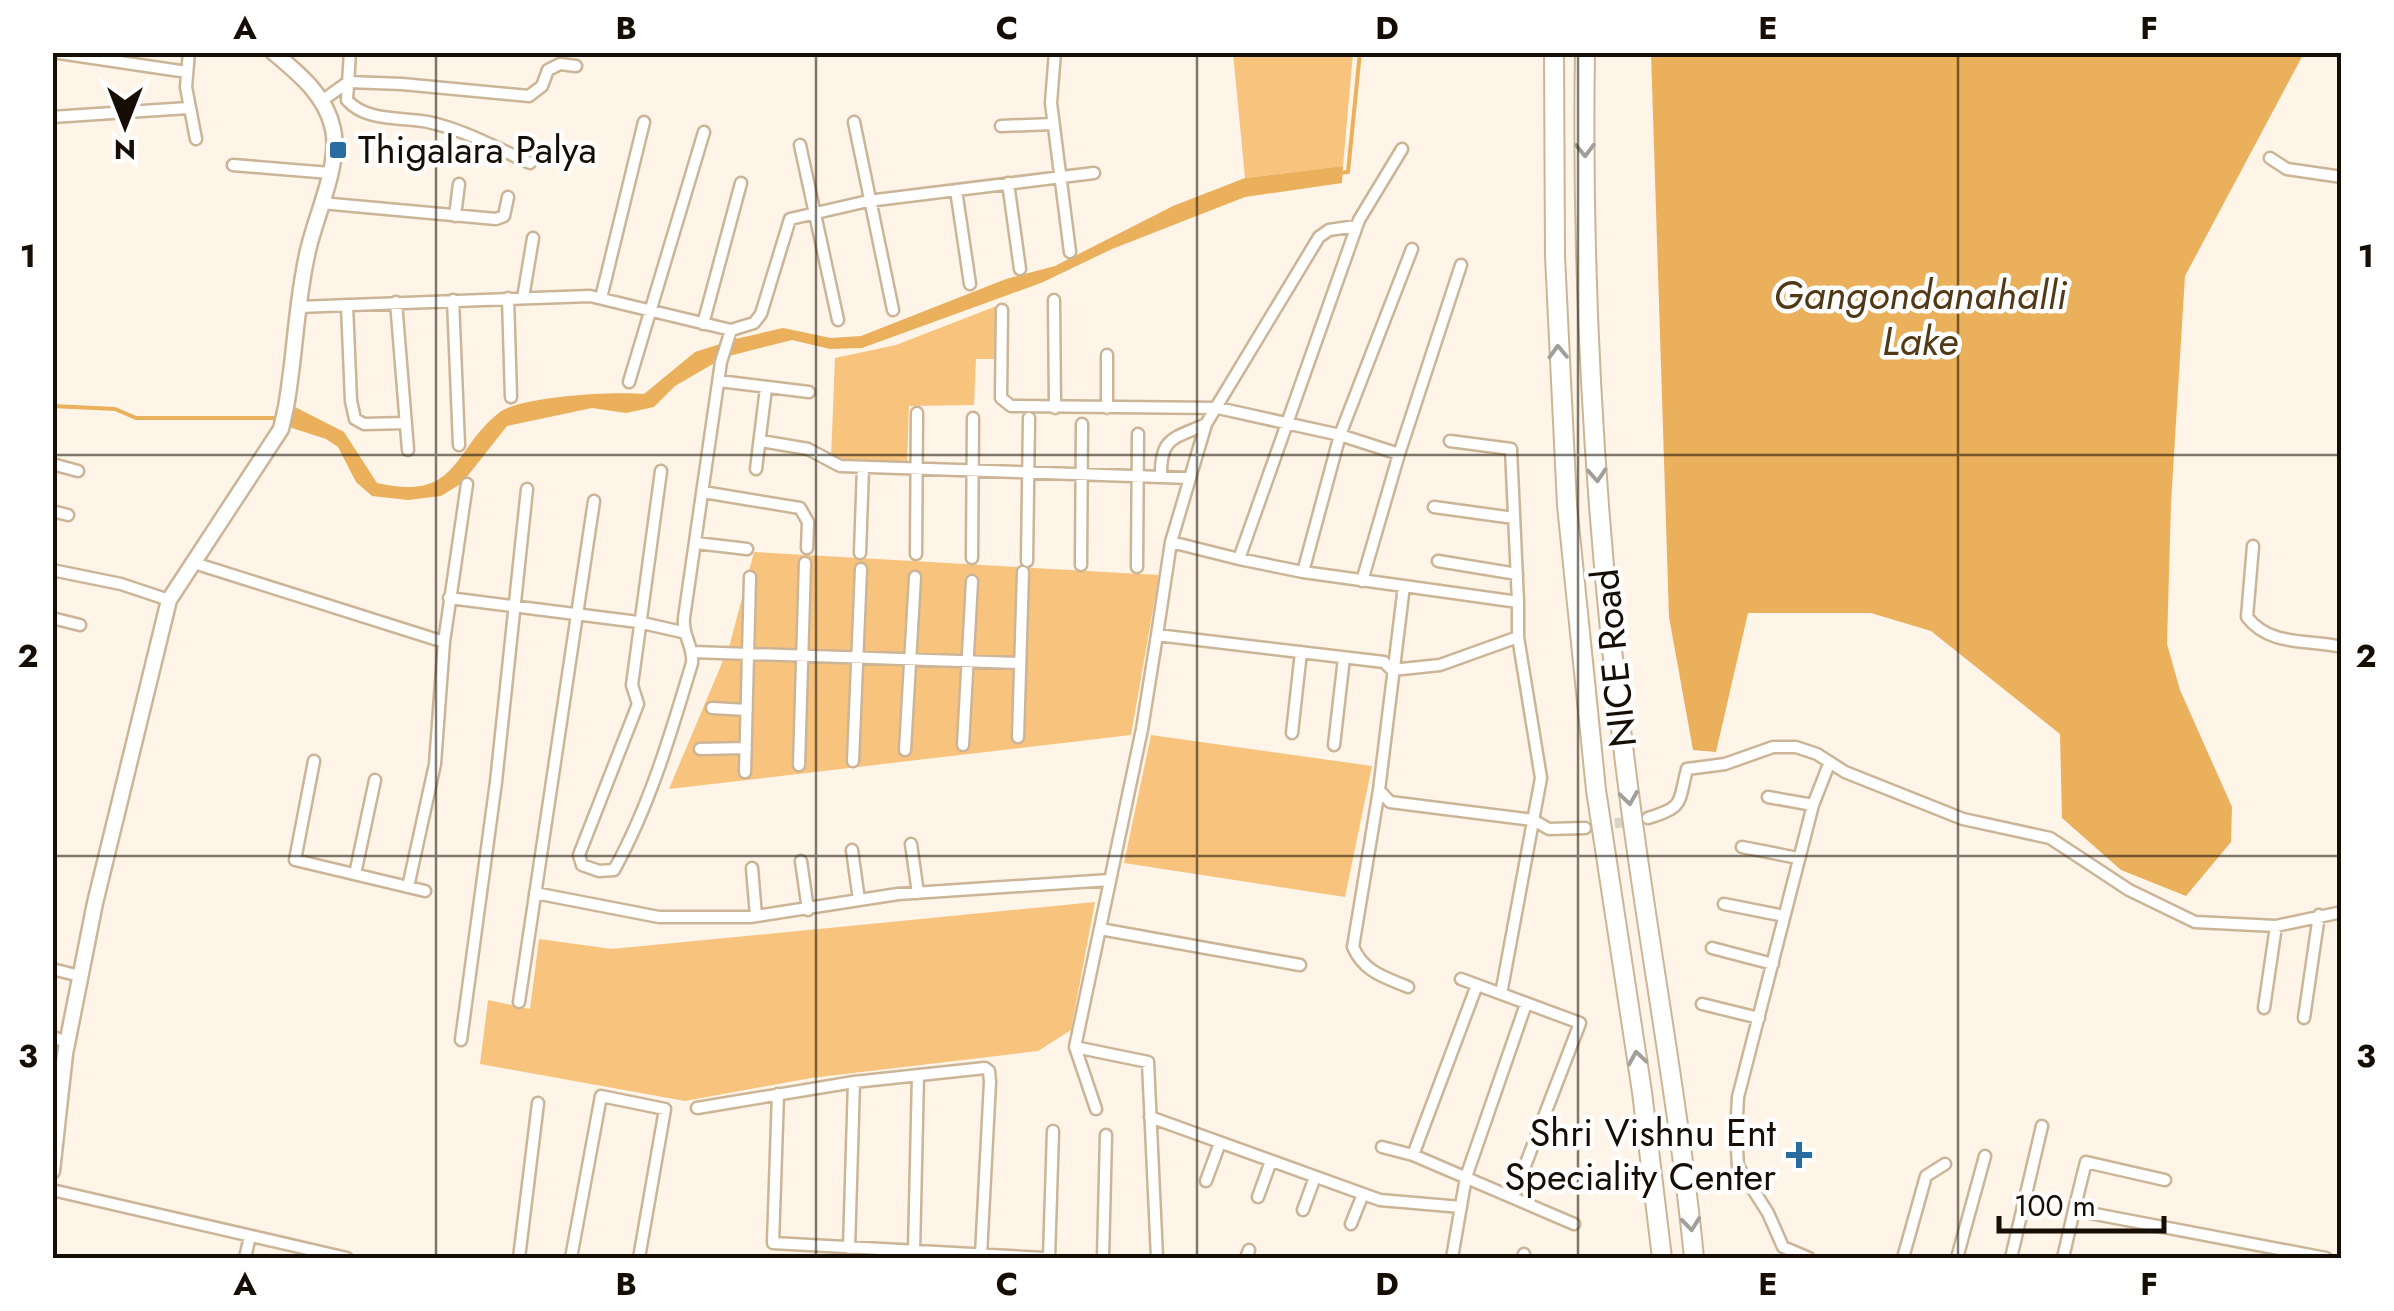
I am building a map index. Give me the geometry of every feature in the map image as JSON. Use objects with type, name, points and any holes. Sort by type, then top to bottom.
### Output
[{"type":"highway","name":"NICE Road","points":[[1554,52],[1555,256],[1569,525],[1596,790],[1642,1092],[1662,1258]]},
{"type":"highway","name":"NICE Road","points":[[1585,52],[1590,377],[1599,504],[1630,804],[1677,1108],[1694,1258]]},
{"type":"main road","points":[[52,1171],[60,1040],[80,976],[169,600],[280,429],[286,407],[307,254],[330,173],[334,131],[323,100],[277,54]]},
{"type":"street","points":[[149,66],[150,52]]},
{"type":"street","points":[[188,52],[188,108],[196,138]]},
{"type":"street","points":[[350,52],[347,100],[355,109],[459,130],[530,163]]},
{"type":"street","points":[[1055,52],[1051,103],[1070,252]]},
{"type":"street","points":[[59,53],[187,72]]},
{"type":"street","points":[[323,100],[348,82],[529,96],[542,86],[548,70],[560,64],[576,66]]},
{"type":"street","points":[[52,116],[188,108]]},
{"type":"street","points":[[600,298],[644,122]]},
{"type":"street","points":[[854,122],[893,310]]},
{"type":"street","points":[[1001,126],[1053,124]]},
{"type":"street","points":[[629,382],[704,132]]},
{"type":"street","points":[[800,145],[838,320]]},
{"type":"street","points":[[1239,559],[1356,226],[1402,149]]},
{"type":"street","points":[[2270,158],[2287,169],[2342,177]]},
{"type":"street","points":[[233,166],[330,173]]},
{"type":"street","points":[[298,307],[590,296],[729,334],[754,323],[761,314],[790,220],[868,201],[1094,173]]},
{"type":"street","points":[[703,324],[741,183]]},
{"type":"street","points":[[1008,183],[1020,269]]},
{"type":"street","points":[[455,216],[459,184]]},
{"type":"street","points":[[956,190],[970,284]]},
{"type":"street","points":[[321,203],[501,218],[508,197]]},
{"type":"street","points":[[1096,1109],[1075,1047],[1142,729],[1171,542],[1206,424],[1320,236],[1328,230],[1356,226]]},
{"type":"street","points":[[524,298],[532,238]]},
{"type":"street","points":[[1303,572],[1340,436],[1412,249]]},
{"type":"street","points":[[1362,580],[1461,265]]},
{"type":"street","points":[[508,298],[511,397]]},
{"type":"street","points":[[454,300],[459,445]]},
{"type":"street","points":[[1054,300],[1055,408]]},
{"type":"street","points":[[396,302],[408,450]]},
{"type":"street","points":[[347,304],[351,401],[356,419],[364,424],[406,423]]},
{"type":"street","points":[[1002,310],[1001,398],[1011,406],[1218,408],[1400,454]]},
{"type":"street","points":[[660,471],[632,685],[638,704],[581,846],[582,866],[609,872],[624,851],[664,754],[693,652],[682,632],[721,362],[729,334]]},
{"type":"street","points":[[1108,354],[1108,408]]},
{"type":"street","points":[[720,381],[809,392]]},
{"type":"street","points":[[756,470],[766,388]]},
{"type":"street","points":[[916,554],[917,414]]},
{"type":"street","points":[[972,558],[973,418]]},
{"type":"street","points":[[1018,737],[1030,418]]},
{"type":"street","points":[[1081,564],[1082,424]]},
{"type":"street","points":[[1161,477],[1162,448],[1171,439],[1206,424]]},
{"type":"street","points":[[1137,566],[1138,434]]},
{"type":"street","points":[[1450,440],[1512,449],[1518,637],[1541,778],[1501,994]]},
{"type":"street","points":[[761,441],[808,448],[840,466],[1190,478]]},
{"type":"street","points":[[52,464],[78,471]]},
{"type":"street","points":[[860,553],[863,467]]},
{"type":"street","points":[[408,888],[435,764],[449,598],[467,484]]},
{"type":"street","points":[[461,1040],[496,782],[526,488]]},
{"type":"street","points":[[703,492],[800,508],[808,522],[807,548]]},
{"type":"street","points":[[519,1002],[594,501]]},
{"type":"street","points":[[1434,507],[1514,518]]},
{"type":"street","points":[[52,512],[68,514]]},
{"type":"street","points":[[1171,542],[1303,572],[1518,602]]},
{"type":"street","points":[[696,543],[746,550]]},
{"type":"street","points":[[2254,546],[2247,617],[2254,627],[2287,640],[2342,647]]},
{"type":"street","points":[[1438,561],[1517,574]]},
{"type":"street","points":[[194,563],[444,642]]},
{"type":"street","points":[[799,765],[806,563]]},
{"type":"street","points":[[853,761],[861,568]]},
{"type":"street","points":[[52,570],[121,584],[169,600]]},
{"type":"street","points":[[905,750],[916,576]]},
{"type":"street","points":[[745,772],[750,577]]},
{"type":"street","points":[[963,745],[972,581]]},
{"type":"street","points":[[1404,586],[1379,790],[1352,946],[1371,972],[1408,987]]},
{"type":"street","points":[[449,598],[638,622],[682,632]]},
{"type":"street","points":[[52,618],[80,625]]},
{"type":"street","points":[[1157,634],[1384,662],[1392,670]]},
{"type":"street","points":[[1392,670],[1440,665],[1518,637]]},
{"type":"street","points":[[693,652],[1020,663]]},
{"type":"street","points":[[1292,732],[1301,652]]},
{"type":"street","points":[[1334,744],[1344,658]]},
{"type":"street","points":[[712,708],[747,710]]},
{"type":"street","points":[[1648,818],[1672,811],[1680,800],[1687,769],[1726,764],[1772,747],[1796,748],[1963,819],[2050,838],[2129,890],[2195,922],[2276,926],[2342,912]]},
{"type":"street","points":[[700,749],[746,748]]},
{"type":"street","points":[[314,761],[295,860],[424,890]]},
{"type":"street","points":[[1809,1258],[1784,1246],[1738,1166],[1736,1132],[1738,1097],[1798,858],[1829,764]]},
{"type":"street","points":[[355,874],[375,780]]},
{"type":"street","points":[[1379,790],[1390,802],[1534,820],[1550,828],[1585,828]]},
{"type":"street","points":[[1768,797],[1813,806]]},
{"type":"street","points":[[910,844],[918,892]]},
{"type":"street","points":[[1742,847],[1798,858]]},
{"type":"street","points":[[852,850],[860,900]]},
{"type":"street","points":[[800,861],[808,910]]},
{"type":"street","points":[[752,868],[756,916]]},
{"type":"street","points":[[534,893],[659,917],[756,916],[918,892],[1110,880]]},
{"type":"street","points":[[1724,904],[1784,916]]},
{"type":"street","points":[[2304,1018],[2318,915]]},
{"type":"street","points":[[2264,1008],[2276,926]]},
{"type":"street","points":[[1100,929],[1300,965]]},
{"type":"street","points":[[1712,948],[1774,964]]},
{"type":"street","points":[[52,970],[80,976]]},
{"type":"street","points":[[1460,979],[1580,1022],[1513,1198]]},
{"type":"street","points":[[1412,1155],[1477,985]]},
{"type":"street","points":[[1452,1258],[1466,1178],[1526,1004]]},
{"type":"street","points":[[1702,1004],[1759,1018]]},
{"type":"street","points":[[1075,1047],[1148,1062],[1157,1258]]},
{"type":"street","points":[[697,1108],[854,1082],[984,1068],[989,1071],[981,1255]]},
{"type":"street","points":[[914,1251],[918,1075]]},
{"type":"street","points":[[849,1248],[854,1082]]},
{"type":"street","points":[[778,1094],[773,1243],[1047,1258],[1052,1131]]},
{"type":"street","points":[[571,1258],[600,1096],[664,1109],[639,1258]]},
{"type":"street","points":[[519,1258],[538,1103]]},
{"type":"street","points":[[1150,1117],[1395,1204],[1460,1207]]},
{"type":"street","points":[[2011,1258],[2042,1126]]},
{"type":"street","points":[[1103,1258],[1106,1135]]},
{"type":"street","points":[[1206,1180],[1220,1142]]},
{"type":"street","points":[[1382,1147],[1412,1155],[1574,1224]]},
{"type":"street","points":[[1957,1258],[1985,1156]]},
{"type":"street","points":[[1258,1197],[1271,1162]]},
{"type":"street","points":[[2063,1258],[2086,1162],[2165,1180]]},
{"type":"street","points":[[1904,1258],[1926,1176],[1944,1164]]},
{"type":"street","points":[[1303,1210],[1315,1177]]},
{"type":"street","points":[[52,1190],[346,1258]]},
{"type":"street","points":[[1351,1224],[1363,1194]]},
{"type":"street","points":[[2074,1210],[2326,1258]]},
{"type":"street","points":[[246,1258],[250,1236]]},
{"type":"shaded area","points":[[1233,53],[1353,53],[1343,166],[1245,178]]},
{"type":"shaded area","points":[[999,305],[997,359],[976,359],[974,405],[909,406],[907,463],[831,458],[835,358],[896,345]]},
{"type":"shaded area","points":[[754,552],[1159,575],[1131,735],[669,789],[730,644]]},
{"type":"shaded area","points":[[1151,735],[1372,766],[1345,897],[1124,863]]},
{"type":"shaded area","points":[[1095,902],[1071,1030],[1038,1051],[811,1078],[685,1101],[480,1064],[488,1000],[530,1009],[539,939],[612,949]]},
{"type":"water","name":"Gangondanahalli Lake","points":[[1651,53],[2304,53],[2185,276],[2167,644],[2180,690],[2232,807],[2231,842],[2186,896],[2121,870],[2062,818],[2060,734],[1931,631],[1871,613],[1748,613],[1716,752],[1693,750],[1669,617]]},
{"type":"water","points":[[1343,166],[1342,183],[1245,197],[1112,249],[1041,283],[862,348],[830,349],[792,340],[729,356],[731,340],[783,328],[831,338],[861,336],[1006,279],[1055,266],[1173,206],[1245,178]]},
{"type":"water","points":[[720,344],[718,361],[675,386],[654,407],[626,413],[592,408],[507,426],[462,483],[441,496],[408,500],[372,496],[356,482],[338,447],[289,427],[295,407],[344,432],[377,483],[424,485],[451,469],[500,412],[528,402],[570,396],[644,394],[695,352]]},
{"type":"waterway","points":[[1338,173],[1348,172],[1360,52]]},
{"type":"waterway","points":[[52,406],[115,409],[136,418],[280,418]]},
{"type":"tunnel","points":[[1600,826],[1648,818]]},
{"type":"place","name":"Thigalara Palya","points":[[338,150]]},
{"type":"place","name":"Shri Vishnu Ent Speciality Center","points":[[1799,1155]]}]
